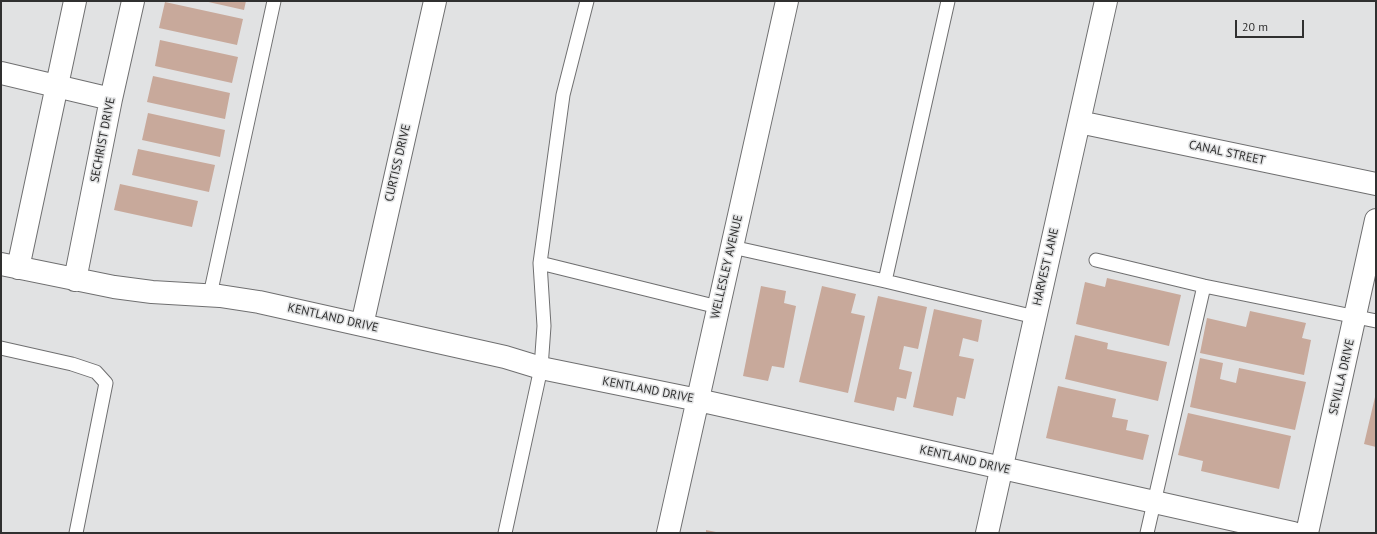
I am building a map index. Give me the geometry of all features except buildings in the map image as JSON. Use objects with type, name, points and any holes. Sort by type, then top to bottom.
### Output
[{"type":"street","points":[[10,266],[56,86],[75,1]]},
{"type":"street","name":"SECHRIST DRIVE","points":[[75,280],[111,99],[133,1]]},
{"type":"street","name":"CURTISS DRIVE","points":[[362,325],[435,1]]},
{"type":"street","name":"WELLESLEY AVENUE","points":[[668,533],[787,1]]},
{"type":"street","name":"HARVEST LANE","points":[[987,533],[1106,1]]},
{"type":"street","points":[[1,73],[111,99]]},
{"type":"street","name":"CANAL STREET","points":[[1079,122],[1376,184]]},
{"type":"street","name":"SEVILLA DRIVE","points":[[1307,533],[1376,220]]},
{"type":"street","name":"KENTLAND DRIVE","points":[[10,266],[75,280],[133,290],[210,295],[259,302],[505,357],[542,368],[698,400],[1293,533]]},
{"type":"lane","points":[[210,295],[274,1]]},
{"type":"lane","points":[[505,533],[542,368],[544,326],[540,263],[563,95],[587,1]]},
{"type":"lane","points":[[885,281],[948,1]]},
{"type":"lane","points":[[732,247],[885,281],[1035,317]]},
{"type":"lane","points":[[1096,260],[1204,286],[1376,321]]},
{"type":"lane","points":[[540,263],[718,307]]},
{"type":"lane","points":[[1147,533],[1204,286]]},
{"type":"lane","points":[[1,348],[72,364],[96,372],[106,383],[76,533]]}]
